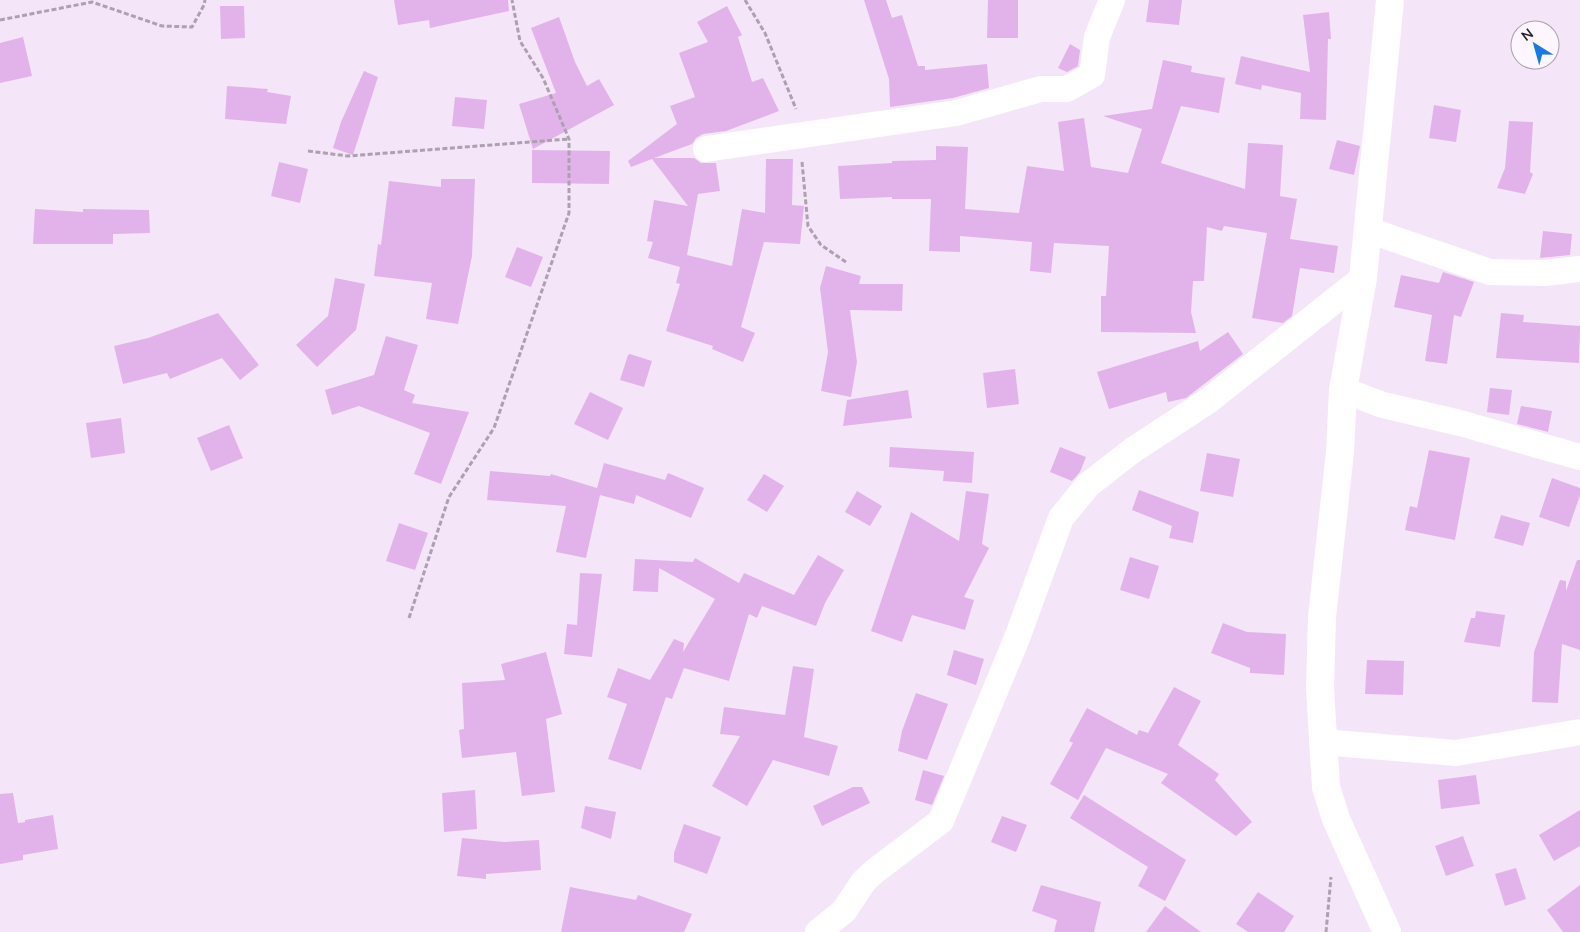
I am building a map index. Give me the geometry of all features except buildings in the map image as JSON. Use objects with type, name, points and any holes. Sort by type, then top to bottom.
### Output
[{"type":"street","points":[[706,149],[956,113],[1040,89],[1067,89],[1092,75],[1097,37],[1112,0]]},
{"type":"street","points":[[1387,932],[1336,820],[1326,787],[1320,688],[1322,617],[1340,452],[1343,390],[1364,278],[1390,0]]},
{"type":"street","points":[[1368,230],[1490,272],[1545,273],[1580,269]]},
{"type":"street","points":[[818,932],[844,911],[864,881],[875,871],[941,821],[1017,638],[1061,518],[1088,484],[1133,450],[1208,401],[1364,278]]},
{"type":"street","points":[[1343,390],[1383,405],[1460,423],[1580,457]]},
{"type":"street","points":[[1322,742],[1456,753],[1580,732]]},
{"type":"path","points":[[0,20],[92,2],[162,26],[192,28],[204,6],[204,0]]},
{"type":"path","points":[[409,618],[449,497],[494,428],[568,213],[569,139],[543,78],[520,42],[512,0]]},
{"type":"path","points":[[308,151],[348,156],[569,139]]}]
